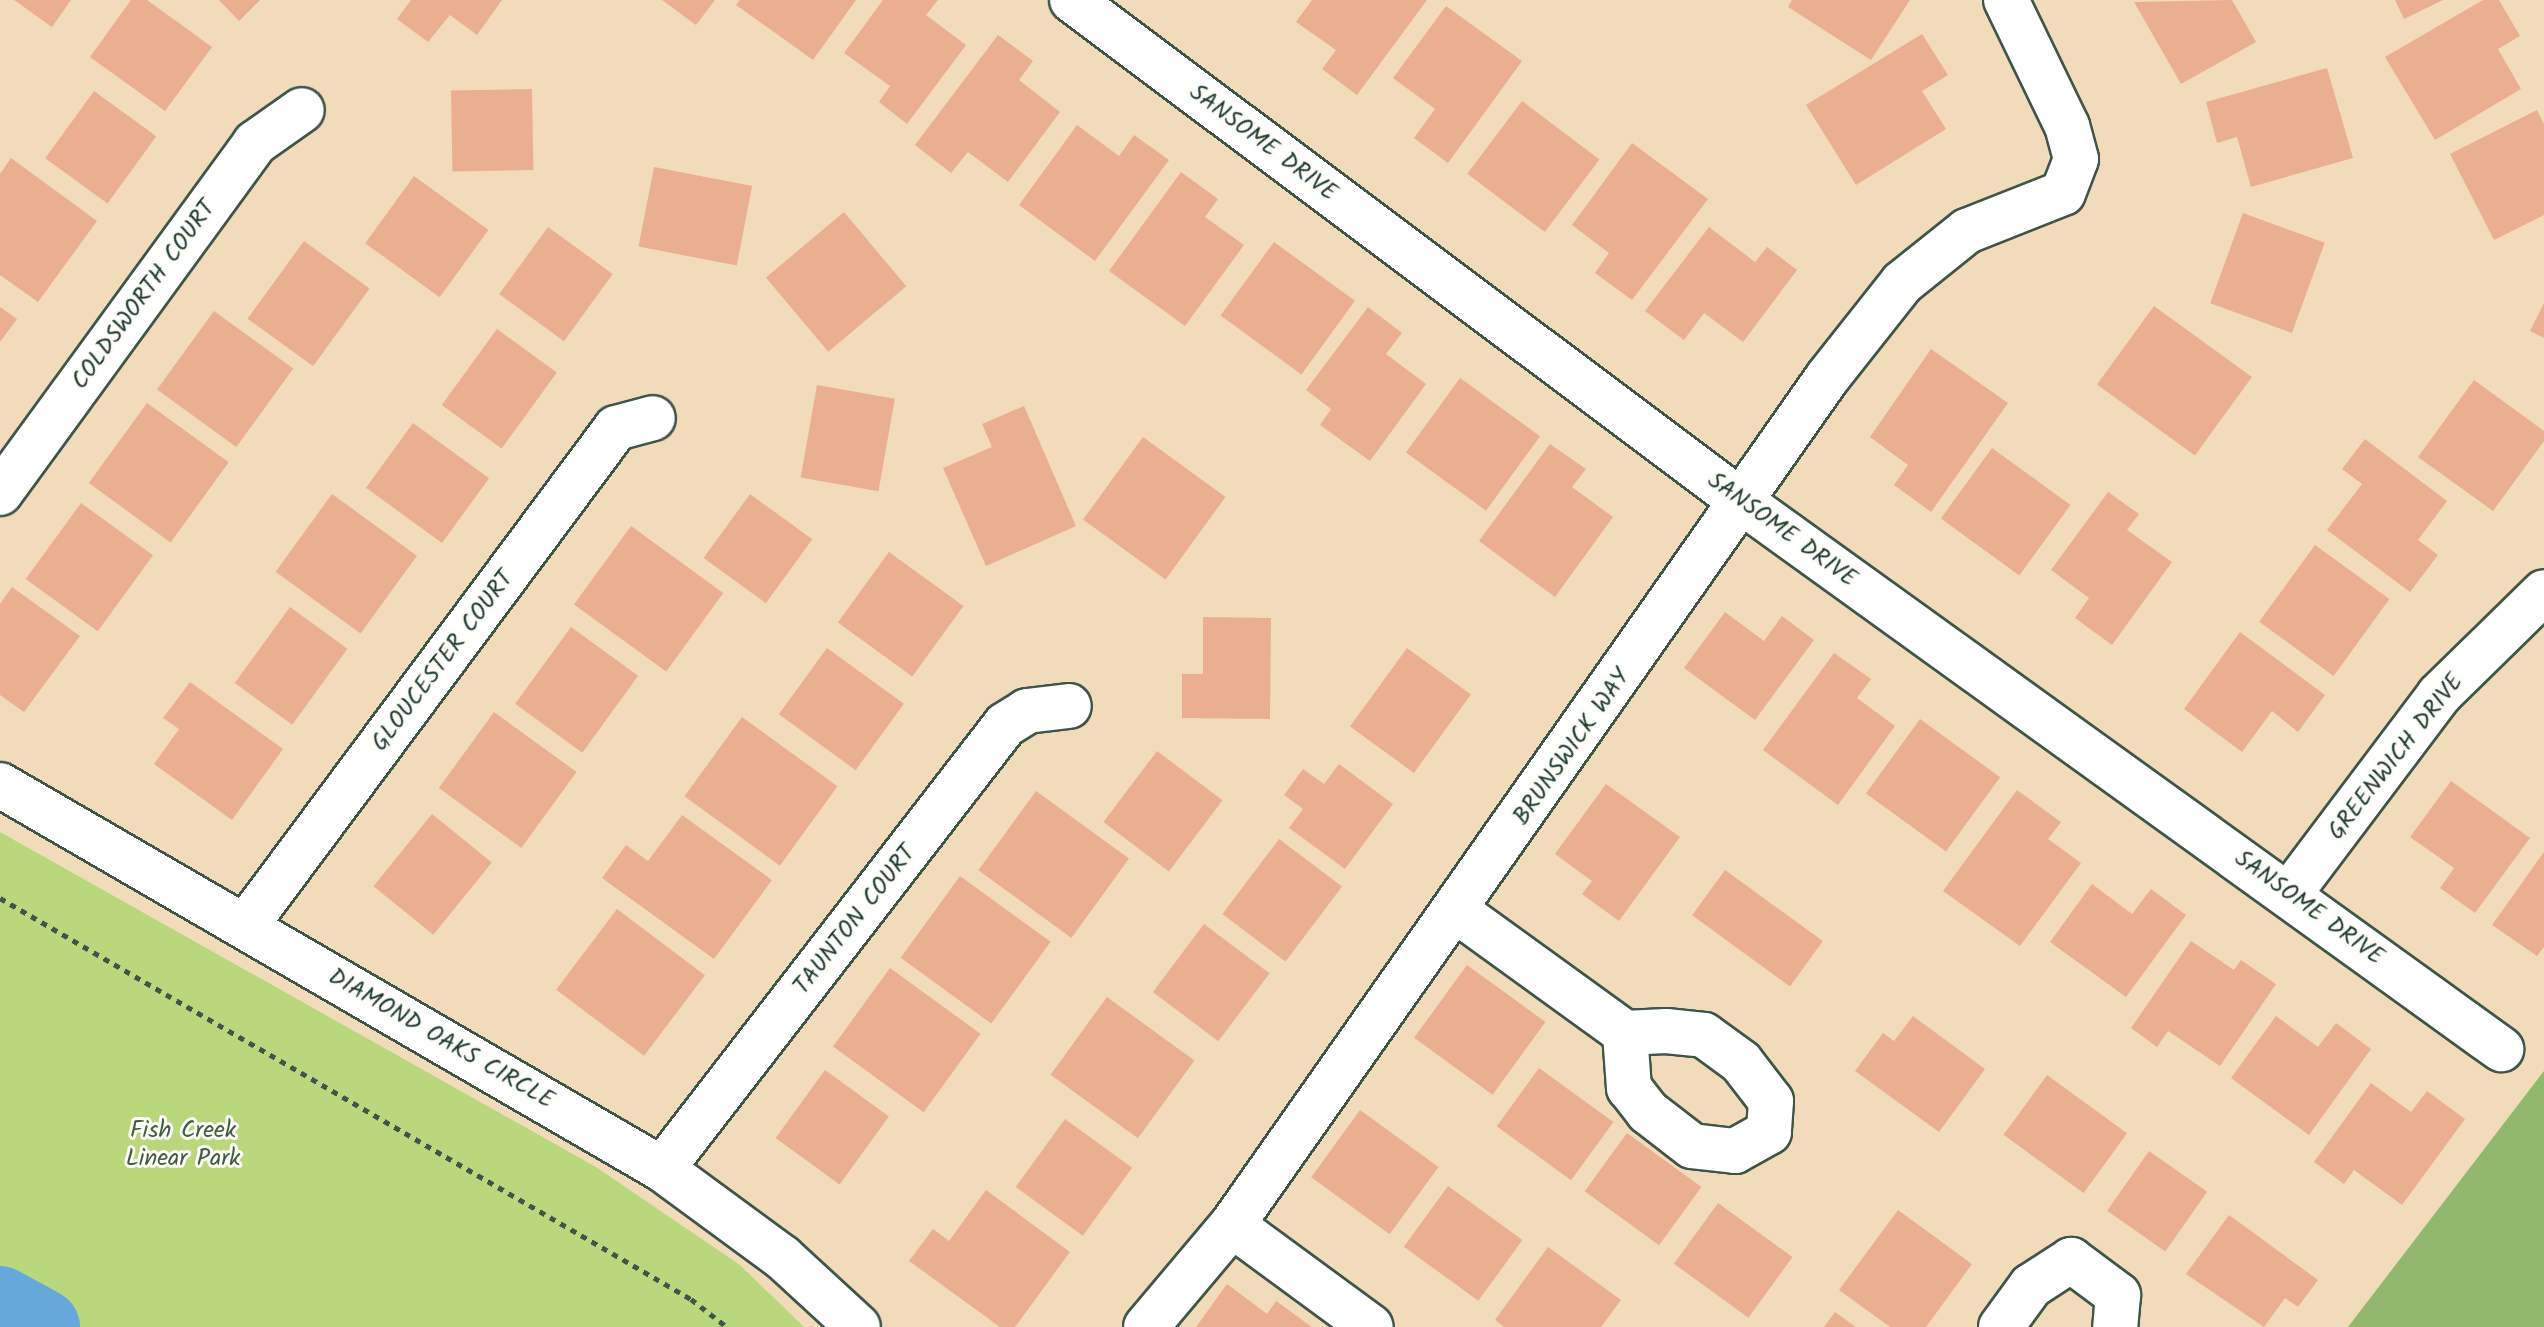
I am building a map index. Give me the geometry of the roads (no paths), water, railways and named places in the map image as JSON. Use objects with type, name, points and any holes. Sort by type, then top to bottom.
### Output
[{"type":"street","name":"SANSOME DRIVE","points":[[1072,0],[1742,502],[2290,893],[2501,1049]]},
{"type":"street","name":"BRUNSWICK WAY","points":[[1146,1327],[1232,1225],[1458,912],[1742,502],[1902,283],[1967,231],[2063,193],[2076,159],[2006,0]]},
{"type":"street","name":"COLDSWORTH COURT","points":[[0,493],[255,143],[302,110]]},
{"type":"street","name":"GLOUCESTER COURT","points":[[247,924],[616,428],[653,418]]},
{"type":"street","name":"GREENWICH DRIVE","points":[[2290,893],[2439,695],[2544,592]]},
{"type":"street","name":"TAUNTON COURT","points":[[662,1169],[1005,725],[1027,711],[1069,706]]},
{"type":"street","name":"DIAMOND OAKS CIRCLE","points":[[0,785],[247,924],[662,1169],[782,1257],[858,1327]]},
{"type":"street","points":[[1458,912],[1625,1033]]},
{"type":"street","points":[[1232,1225],[1371,1327]]},
{"type":"street","points":[[2001,1327],[2031,1286],[2071,1260],[2118,1295],[2115,1327]]},
{"type":"waterway","points":[[0,1304],[42,1327]]},
{"type":"park label","name":"Fish Creek Linear Park","points":[[183,1145]]}]
